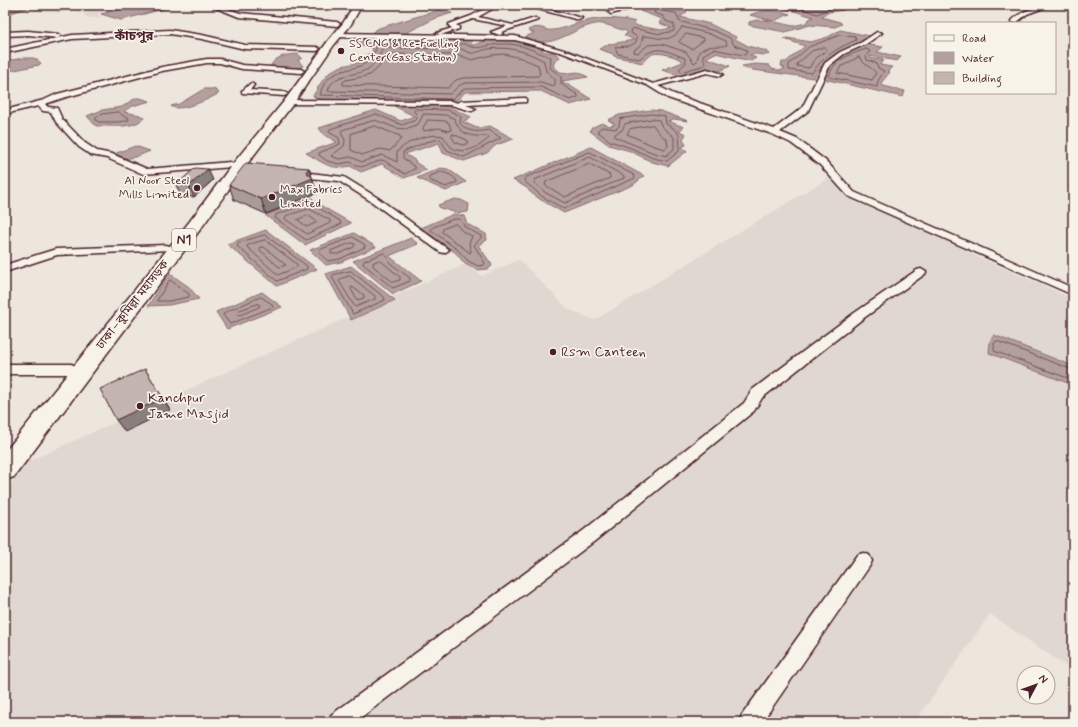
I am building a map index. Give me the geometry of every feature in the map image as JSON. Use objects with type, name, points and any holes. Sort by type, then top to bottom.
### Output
[{"type":"highway","name":"ঢাকা–কুমিল্লা মহাসড়ক","points":[[285,94],[331,43],[357,6]]},
{"type":"highway","name":"ঢাকা–কুমিল্লা মহাসড়ক","points":[[5,452],[71,369],[111,326],[196,224],[239,168],[285,94],[317,49],[341,28]]},
{"type":"highway","name":"ঢাকা–কুমিল্লা মহাসড়ক","points":[[5,470],[111,326],[166,248],[239,168]]},
{"type":"street","points":[[212,5],[239,15],[423,38],[515,38]]},
{"type":"street","points":[[423,38],[457,28],[451,25],[473,17],[496,5]]},
{"type":"street","points":[[526,5],[579,18]]},
{"type":"street","points":[[611,12],[641,5],[649,8]]},
{"type":"street","points":[[1014,22],[1016,16],[1049,5]]},
{"type":"street","points":[[473,17],[513,26]]},
{"type":"street","points":[[535,20],[494,32],[565,52],[652,86],[671,96],[776,132],[794,141],[823,163],[851,194],[1073,292]]},
{"type":"street","points":[[5,51],[66,38],[170,32],[202,37],[245,47],[317,49]]},
{"type":"street","points":[[776,132],[805,109],[827,64],[842,53],[864,43],[879,33]]},
{"type":"street","points":[[5,34],[38,34],[66,38]]},
{"type":"street","points":[[5,112],[64,94],[162,69],[208,61],[242,67],[301,71]]},
{"type":"street","points":[[652,86],[706,71],[720,74]]},
{"type":"street","points":[[243,84],[251,85],[244,92],[451,103],[523,100]]},
{"type":"street","points":[[38,103],[46,109],[54,110],[59,120],[82,145],[94,153],[108,156],[146,172],[239,168]]},
{"type":"street","points":[[451,103],[472,109]]},
{"type":"street","points":[[281,173],[341,179],[375,200],[444,250]]},
{"type":"street","points":[[5,269],[56,252],[166,248]]},
{"type":"street","points":[[338,722],[590,535],[749,407],[757,394],[857,317],[921,272]]},
{"type":"street","points":[[5,369],[71,369]]},
{"type":"street","points":[[748,722],[863,561]]},
{"type":"shaded area","points":[[47,5],[131,5],[97,14],[101,17],[95,18],[86,17],[83,13],[73,10],[59,13],[32,10]]},
{"type":"shaded area","points":[[830,177],[878,207],[979,257],[1073,299],[1073,671],[990,614],[915,722],[5,722],[5,492],[25,463],[466,264],[482,276],[519,260],[568,309],[595,320]]},
{"type":"water","points":[[5,5],[36,5],[5,15]]},
{"type":"water","points":[[138,5],[179,5],[121,20],[101,14]]},
{"type":"water","points":[[791,5],[828,5],[843,8],[844,10],[829,12],[821,17],[840,22],[842,24],[835,27],[810,25],[785,32],[749,25],[749,22],[757,20],[773,21],[750,15],[765,11],[790,14],[778,19],[775,22],[793,26],[806,23],[813,17],[785,8]]},
{"type":"water","points":[[657,6],[687,12],[680,17],[710,24],[736,37],[735,39],[748,46],[766,51],[770,54],[750,55],[756,58],[751,61],[715,53],[706,58],[730,66],[717,72],[703,69],[681,76],[662,70],[683,62],[673,56],[652,54],[642,63],[614,56],[613,54],[599,49],[610,44],[634,40],[624,35],[628,33],[626,31],[606,25],[595,24],[552,41],[535,41],[525,37],[534,33],[528,30],[537,27],[553,30],[586,21],[605,19],[618,19],[636,22],[634,24],[638,26],[661,30],[672,28],[659,23],[662,19],[640,11]]},
{"type":"water","points":[[439,10],[452,13],[434,19],[398,37],[371,33],[379,28]]},
{"type":"water","points":[[840,30],[870,36],[832,57],[820,68],[814,78],[753,70],[742,66],[755,64],[769,65],[772,69],[780,71],[785,68],[781,66],[782,62],[786,62],[805,46],[784,39],[787,38],[811,42],[828,37]]},
{"type":"water","points":[[359,40],[474,40],[469,44],[474,45],[487,40],[515,40],[534,45],[545,52],[553,52],[560,57],[555,61],[553,66],[560,72],[578,72],[588,77],[562,81],[591,99],[570,105],[541,91],[465,92],[455,103],[328,100],[318,99],[313,96],[324,78],[336,68],[364,61],[366,55],[372,52],[373,48],[356,44]]},
{"type":"water","points":[[865,44],[883,47],[877,52],[901,57],[897,61],[870,56],[870,58],[884,61],[880,65],[892,67],[881,83],[883,86],[905,91],[903,97],[824,79],[826,72],[834,61],[845,53]]},
{"type":"water","points":[[298,54],[302,58],[298,60],[303,66],[299,68],[287,70],[270,67],[275,60],[279,58],[286,55]]},
{"type":"water","points":[[34,58],[41,63],[39,65],[5,72],[5,61]]},
{"type":"water","points":[[204,89],[214,89],[219,93],[209,99],[187,107],[175,108],[171,106],[179,104]]},
{"type":"water","points":[[136,98],[150,101],[133,106],[124,112],[140,115],[144,118],[134,124],[127,126],[96,126],[87,116],[102,110],[122,107]]},
{"type":"water","points":[[434,105],[449,107],[471,117],[463,122],[477,128],[490,126],[514,139],[496,145],[487,153],[464,161],[443,153],[439,143],[405,154],[427,170],[404,178],[382,164],[361,172],[350,166],[337,167],[327,165],[306,153],[337,142],[324,135],[319,128],[376,110],[401,121],[414,116],[394,106]]},
{"type":"water","points":[[651,110],[661,111],[688,121],[673,119],[668,121],[684,127],[679,131],[686,134],[683,139],[686,145],[682,147],[687,151],[668,166],[652,162],[630,151],[609,145],[590,131],[591,128],[602,123],[610,126],[615,124],[608,120],[619,115]]},
{"type":"water","points":[[135,146],[150,151],[132,158],[118,157],[114,154]]},
{"type":"water","points":[[591,147],[644,176],[633,185],[564,213],[541,200],[527,188],[513,180]]},
{"type":"water","points":[[440,168],[448,169],[466,182],[446,191],[417,178]]},
{"type":"water","points":[[312,198],[318,204],[351,223],[305,245],[265,215]]},
{"type":"water","points":[[455,199],[469,204],[468,212],[457,213],[440,208],[438,205]]},
{"type":"water","points":[[454,214],[464,216],[467,224],[486,234],[487,240],[478,245],[492,265],[491,267],[477,270],[465,264],[456,253],[421,228]]},
{"type":"water","points":[[266,230],[317,269],[277,286],[227,244]]},
{"type":"water","points":[[354,233],[376,247],[341,262],[326,265],[310,250]]},
{"type":"water","points":[[411,238],[418,244],[389,256],[421,281],[393,294],[353,261]]},
{"type":"water","points":[[351,266],[395,300],[351,320],[326,274]]},
{"type":"water","points":[[169,273],[189,287],[199,299],[169,305],[148,306]]},
{"type":"water","points":[[262,292],[282,307],[227,329],[216,312]]},
{"type":"water","points":[[994,335],[1073,366],[1073,385],[989,353],[990,341]]},
{"type":"building","points":[[246,163],[309,168],[306,172],[313,178],[261,199],[229,185]]},
{"type":"building","points":[[195,168],[208,169],[189,186],[176,185]]},
{"type":"building","points":[[145,369],[163,398],[116,420],[100,389]]},
{"type":"place","name":"SS CNG & Re-Fuelling Center(Gas Station)","points":[[341,51]]},
{"type":"place","name":"Al Noor Steel Mills Limited","points":[[197,188]]},
{"type":"place","name":"Max Fabrics Limited","points":[[272,197]]},
{"type":"place","name":"Rsm Canteen","points":[[553,352]]},
{"type":"place","name":"Kanchpur Jame Masjid","points":[[140,406]]},
{"type":"district","name":"কাঁচপুর","points":[[134,36]]}]
